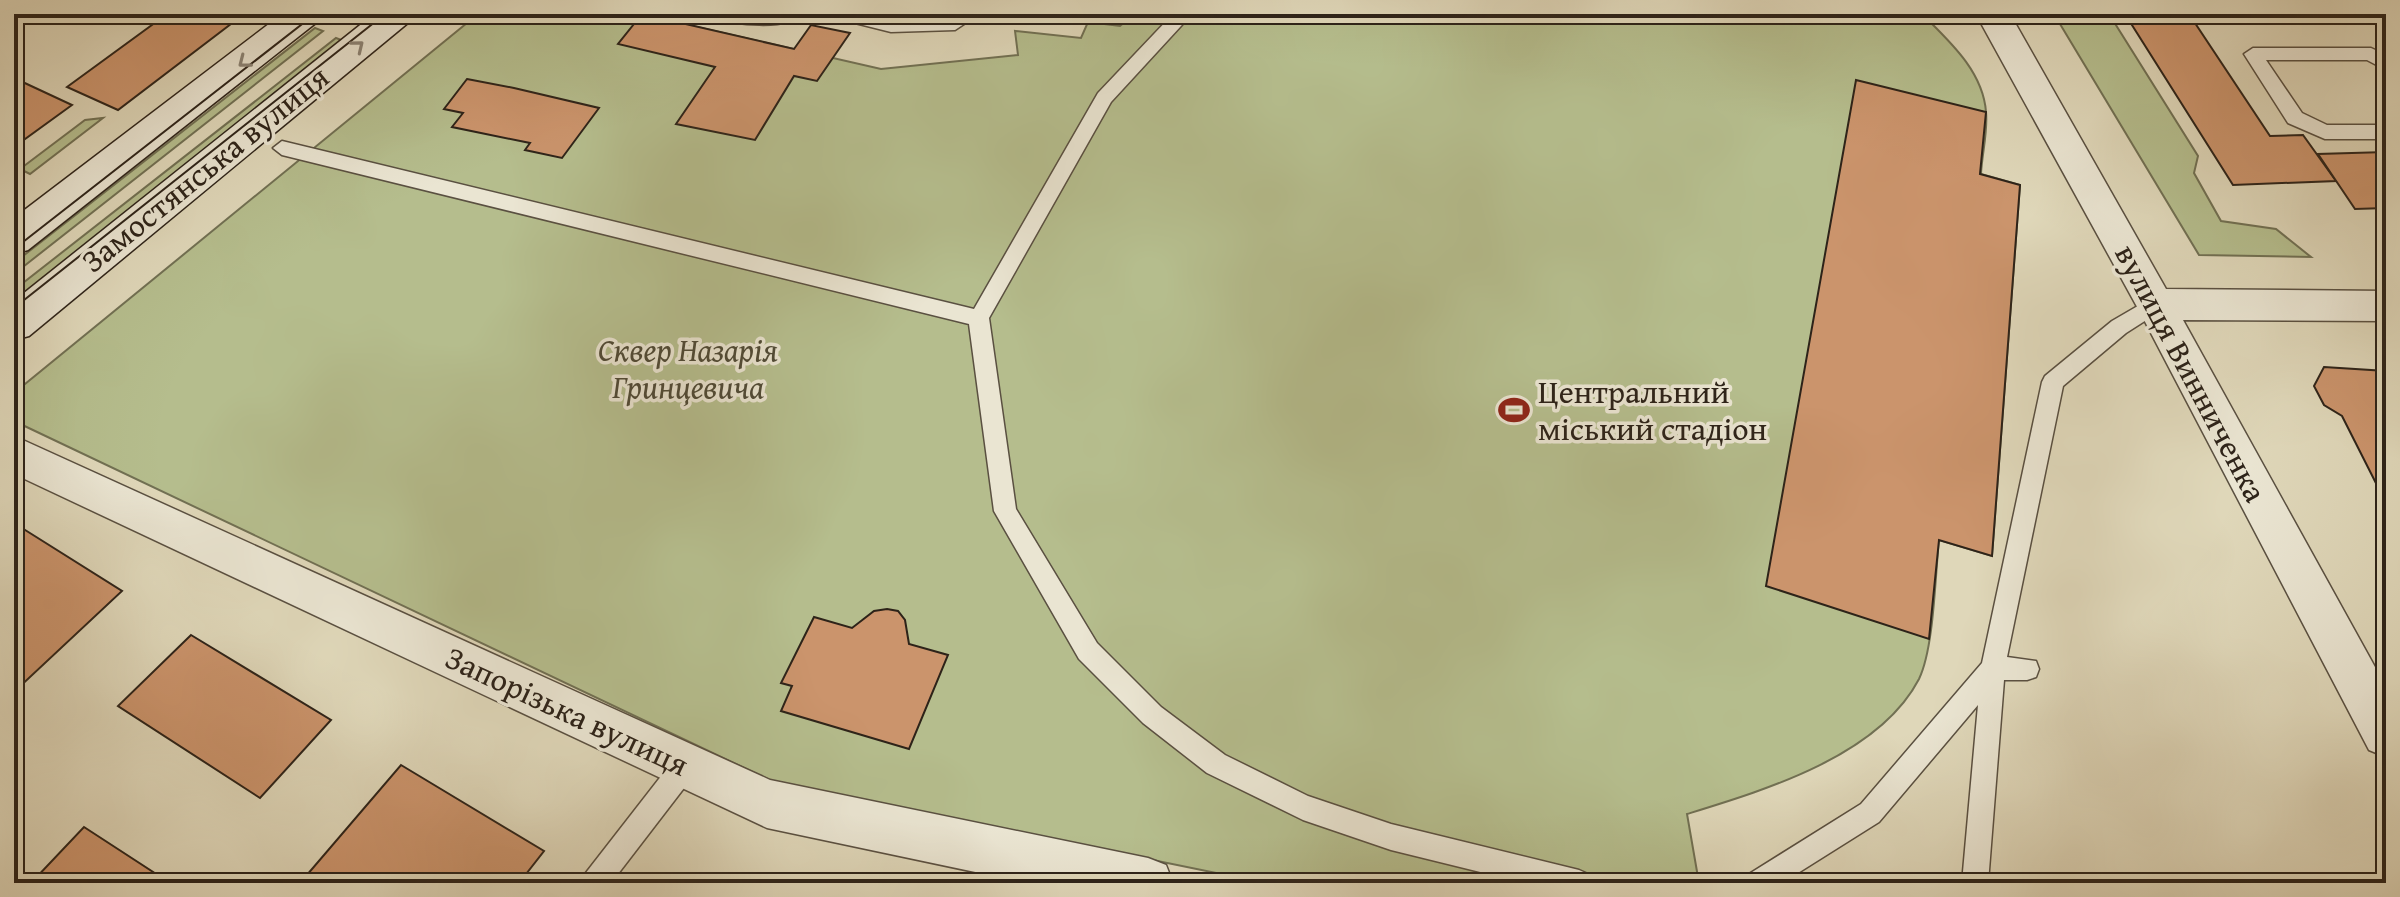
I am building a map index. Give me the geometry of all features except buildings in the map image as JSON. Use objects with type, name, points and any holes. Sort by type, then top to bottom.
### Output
[{"type":"main road","name":"Замостянська вулиця","points":[[14,239],[305,14]]},
{"type":"main road","name":"Замостянська вулиця","points":[[14,324],[397,14]]},
{"type":"street","name":"вулиця Винниченка","points":[[1993,14],[2155,304],[2386,734]]},
{"type":"street","points":[[2155,304],[2386,306]]},
{"type":"street","name":"Запорізька вулиця","points":[[14,454],[767,804],[1042,872],[1148,883]]},
{"type":"lane","points":[[718,14],[745,20],[795,14]]},
{"type":"lane","points":[[841,14],[891,26],[955,24]]},
{"type":"lane","points":[[1183,14],[1104,98],[979,318],[1005,511],[1088,651],[1152,715],[1216,764],[1303,807],[1391,837],[1579,883]]},
{"type":"lane","points":[[2386,64],[2371,54],[2253,54],[2295,118],[2325,132],[2386,132]]},
{"type":"lane","points":[[282,148],[979,318]]},
{"type":"lane","points":[[1975,883],[1993,668],[2053,382],[2119,327],[2155,304]]},
{"type":"lane","points":[[1993,668],[2027,669]]},
{"type":"lane","points":[[1758,883],[1870,813],[1993,668]]},
{"type":"lane","points":[[594,883],[685,766]]},
{"type":"green space","name":"Сквер Назарія Гринцевича","points":[[478,14],[641,14],[881,69],[1018,55],[1015,31],[1081,38],[1088,22],[1120,26],[1134,14],[1922,14],[1963,58],[1979,83],[1986,119],[1981,174],[2020,185],[1992,556],[1939,540],[1931,631],[1924,666],[1901,706],[1877,729],[1849,749],[1784,781],[1687,814],[1699,883],[1265,883],[776,783],[14,421],[14,393]]},
{"type":"green space","points":[[2054,14],[2109,14],[2198,156],[2194,173],[2221,221],[2276,229],[2311,257],[2199,255]]},
{"type":"green space","points":[[315,28],[323,31],[14,274],[14,263]]},
{"type":"green space","points":[[336,38],[344,41],[14,301],[14,290]]},
{"type":"green space","points":[[103,118],[30,174],[20,169],[85,120]]},
{"type":"tram line","points":[[14,249],[315,14]]},
{"type":"tram line","points":[[14,308],[385,14]]},
{"type":"place","name":"Центральний міський стадіон","points":[[1514,410]]}]
